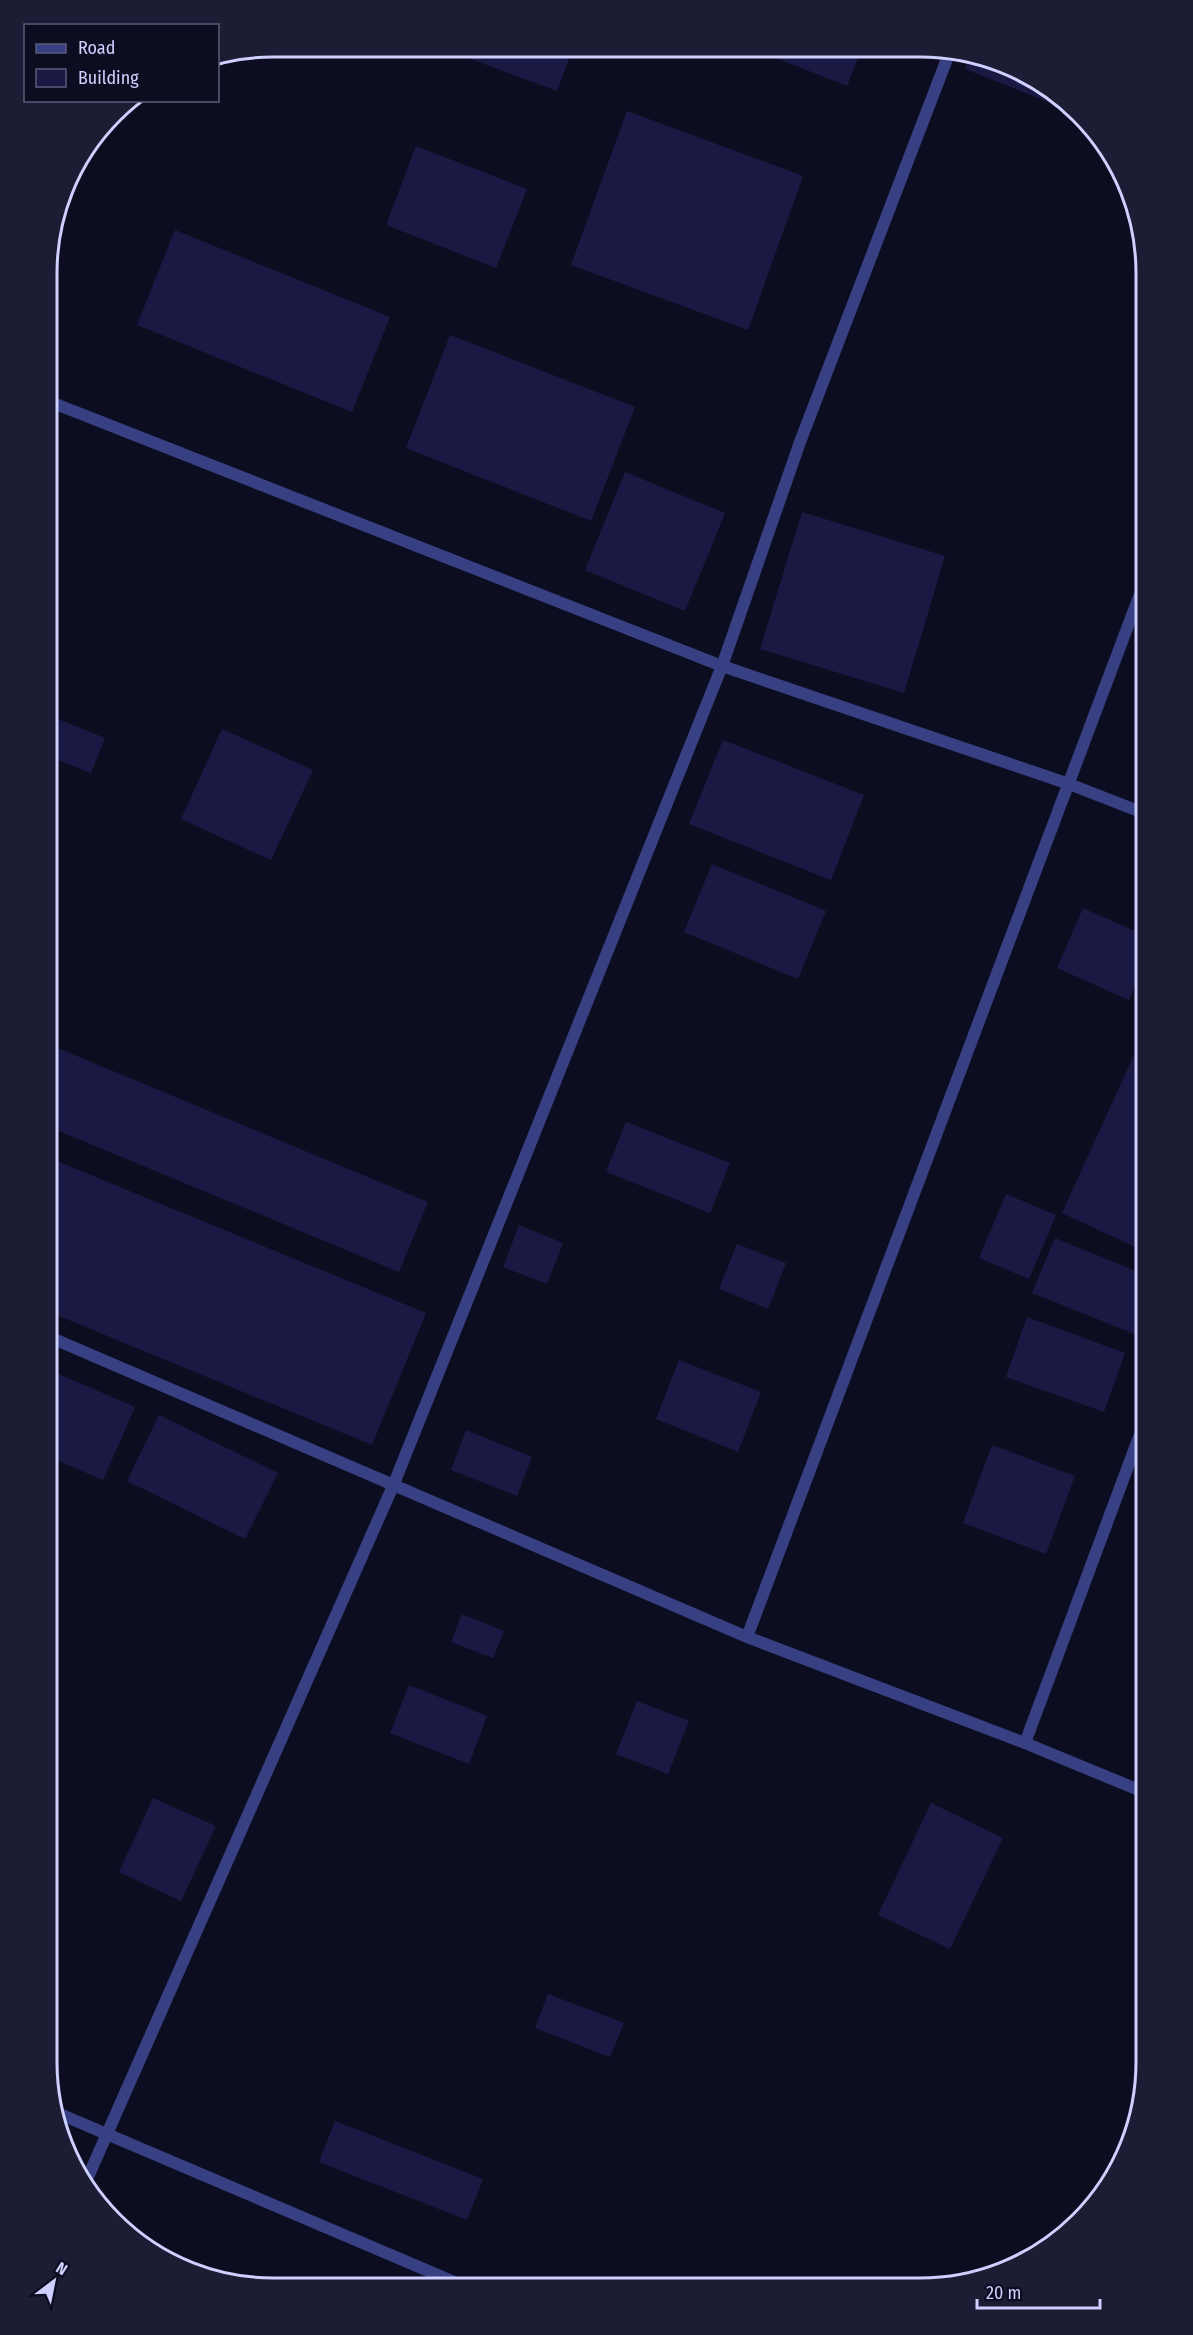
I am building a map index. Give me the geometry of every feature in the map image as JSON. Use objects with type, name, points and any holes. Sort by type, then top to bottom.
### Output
[{"type":"street","points":[[89,2175],[393,1486],[722,666],[800,442],[947,59]]},
{"type":"street","points":[[57,405],[722,666],[1069,784],[1136,810]]},
{"type":"street","points":[[747,1637],[1136,605]]},
{"type":"street","points":[[57,1339],[747,1637],[1024,1743],[1136,1789]]},
{"type":"street","points":[[1024,1743],[1136,1445]]},
{"type":"street","points":[[64,2116],[445,2278]]},
{"type":"building","points":[[465,57],[570,57],[557,91]]},
{"type":"building","points":[[773,57],[858,57],[847,86]]},
{"type":"building","points":[[968,62],[1003,73],[1040,93],[1055,104],[965,69]]},
{"type":"building","points":[[627,111],[803,176],[748,330],[571,265]]},
{"type":"building","points":[[416,146],[527,189],[496,268],[386,225]]},
{"type":"building","points":[[175,230],[390,317],[352,412],[137,325]]},
{"type":"building","points":[[450,335],[635,407],[591,521],[406,448]]},
{"type":"building","points":[[625,472],[725,513],[685,611],[585,570]]},
{"type":"building","points":[[802,512],[945,556],[904,693],[760,649]]},
{"type":"building","points":[[57,719],[105,738],[91,773],[57,760]]},
{"type":"building","points":[[222,729],[313,770],[271,860],[181,819]]},
{"type":"building","points":[[723,740],[864,795],[831,880],[689,824]]},
{"type":"building","points":[[712,864],[826,911],[798,979],[684,932]]},
{"type":"building","points":[[1083,908],[1136,932],[1136,984],[1129,1000],[1057,968]]},
{"type":"building","points":[[57,1048],[428,1202],[399,1272],[57,1130]]},
{"type":"building","points":[[1136,1051],[1136,1247],[1062,1213]]},
{"type":"building","points":[[626,1122],[730,1163],[710,1213],[606,1172]]},
{"type":"building","points":[[57,1161],[426,1313],[372,1445],[57,1315]]},
{"type":"building","points":[[1006,1194],[1056,1215],[1029,1279],[979,1258]]},
{"type":"building","points":[[519,1225],[563,1243],[547,1284],[503,1267]]},
{"type":"building","points":[[1055,1238],[1136,1271],[1136,1335],[1032,1293]]},
{"type":"building","points":[[737,1244],[786,1263],[768,1309],[719,1289]]},
{"type":"building","points":[[1027,1317],[1125,1353],[1104,1412],[1006,1377]]},
{"type":"building","points":[[679,1360],[761,1392],[738,1452],[656,1419]]},
{"type":"building","points":[[57,1373],[135,1407],[103,1480],[57,1460]]},
{"type":"building","points":[[159,1415],[278,1473],[245,1539],[127,1481]]},
{"type":"building","points":[[466,1430],[532,1457],[517,1496],[451,1470]]},
{"type":"building","points":[[992,1445],[1075,1476],[1046,1554],[963,1523]]},
{"type":"building","points":[[462,1614],[504,1631],[493,1658],[451,1642]]},
{"type":"building","points":[[409,1685],[487,1716],[469,1764],[390,1733]]},
{"type":"building","points":[[637,1701],[689,1721],[668,1774],[616,1754]]},
{"type":"building","points":[[153,1798],[216,1826],[181,1901],[119,1872]]},
{"type":"building","points":[[931,1803],[1003,1838],[950,1949],[878,1915]]},
{"type":"building","points":[[548,1994],[624,2023],[610,2057],[535,2028]]},
{"type":"building","points":[[335,2121],[483,2179],[467,2220],[319,2162]]}]
